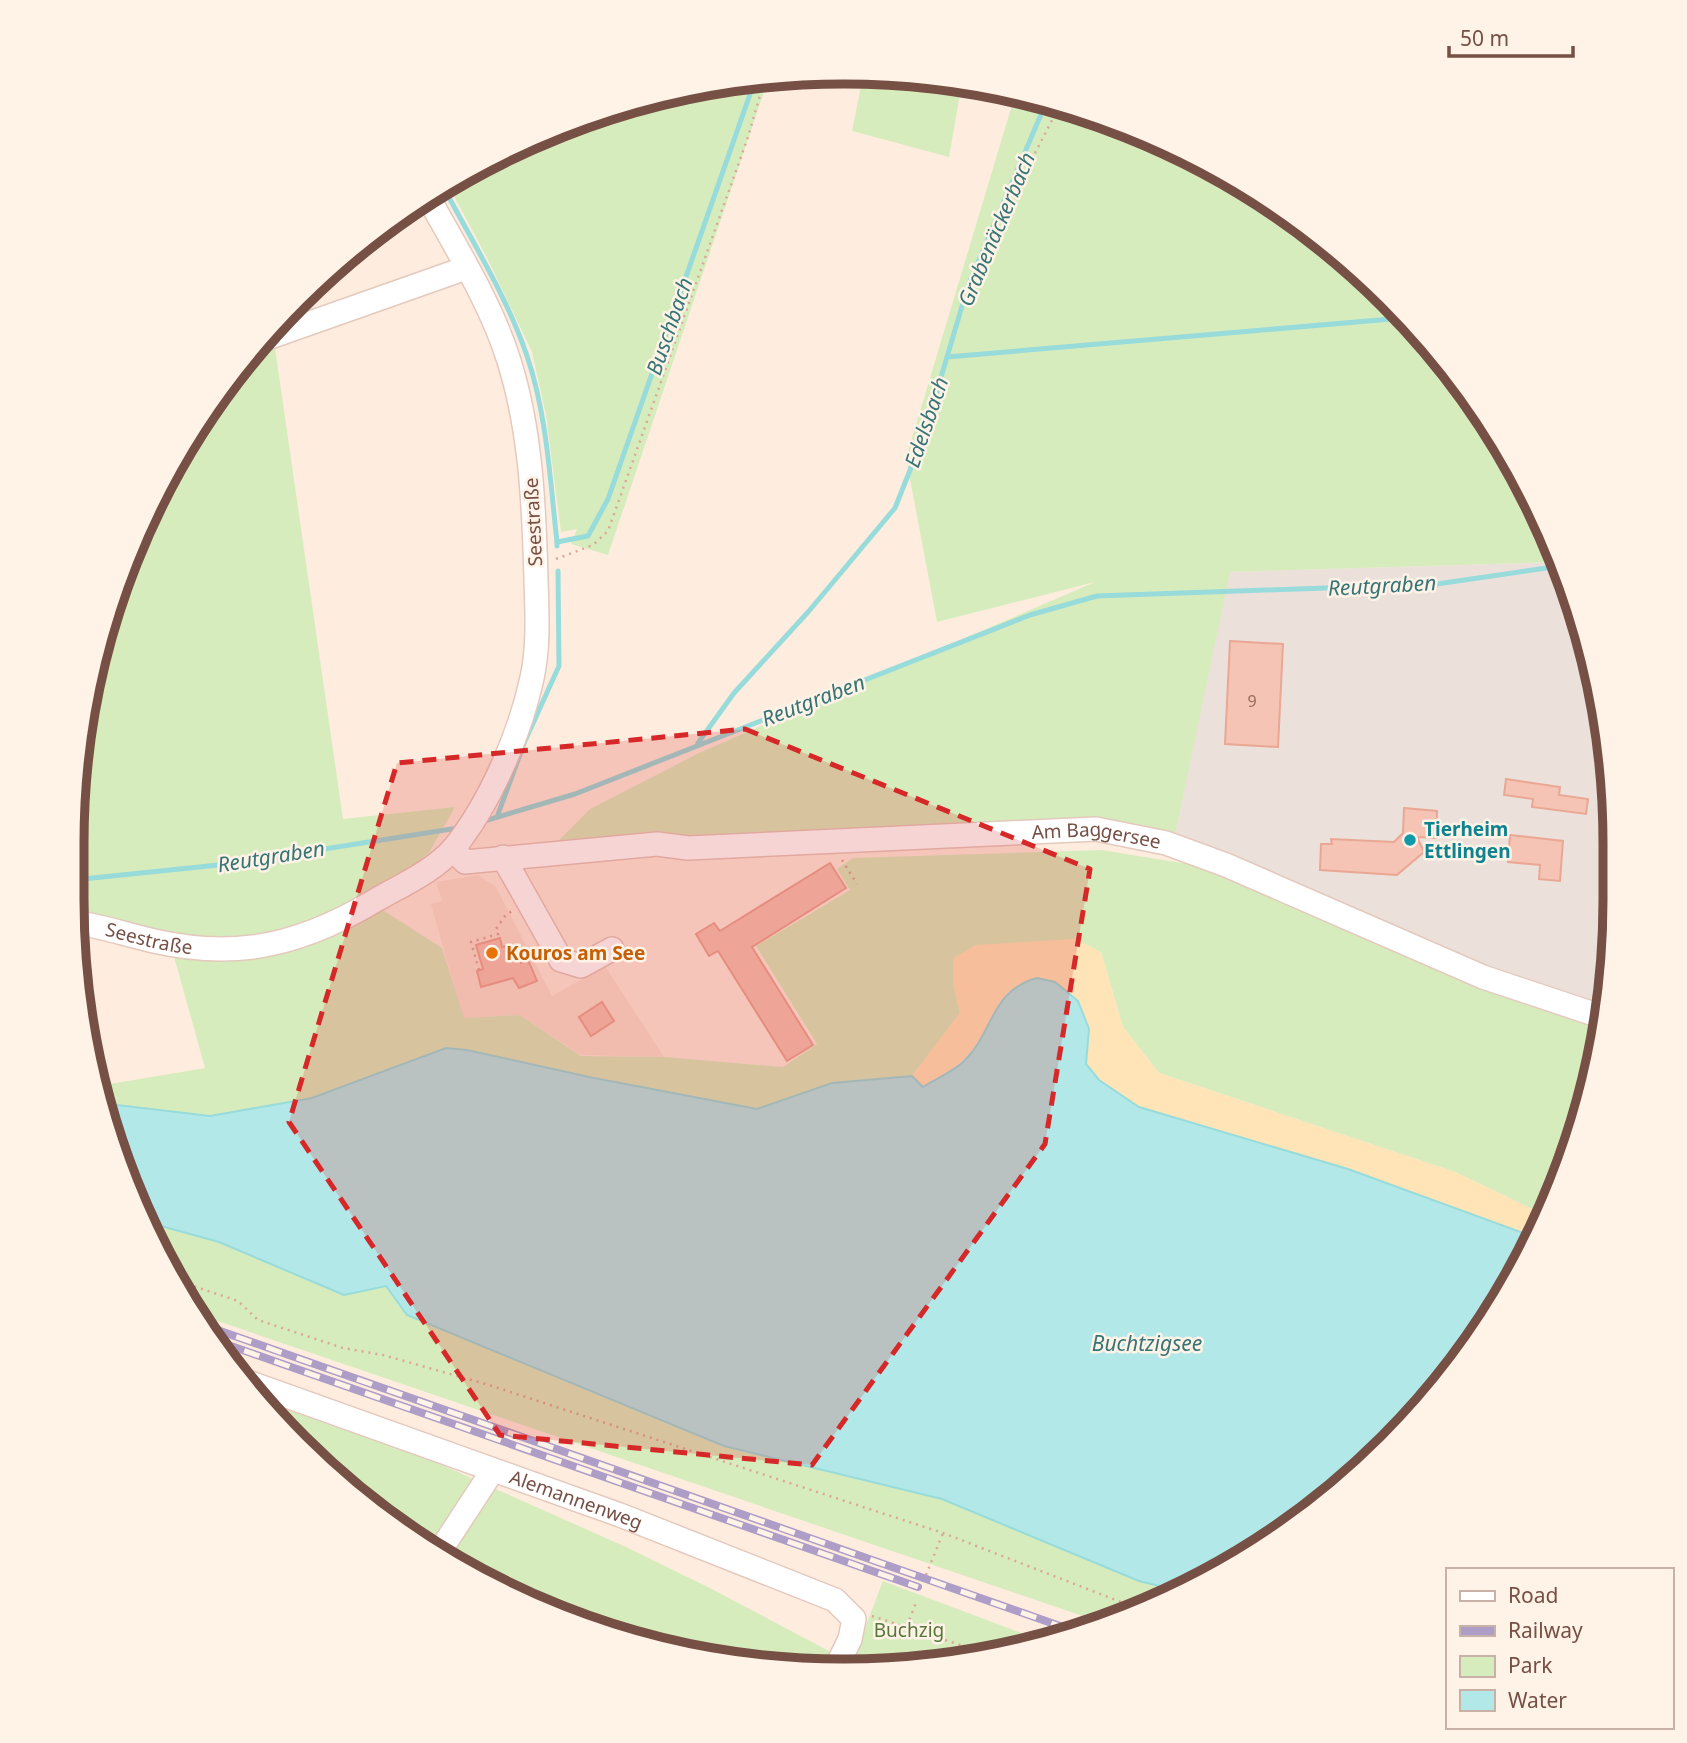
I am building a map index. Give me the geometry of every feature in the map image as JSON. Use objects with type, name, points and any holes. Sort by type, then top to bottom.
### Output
[{"type":"street","name":"Seestraße","points":[[85,924],[157,942],[208,948],[251,947],[294,940],[348,918],[430,868],[456,844],[490,790],[515,734],[532,677],[537,612],[535,529],[527,443],[519,397],[494,320],[433,205]]},
{"type":"street","points":[[281,333],[466,268]]},
{"type":"street","name":"Am Baggersee","points":[[503,857],[657,844],[688,848],[1096,829],[1166,843],[1226,865],[1483,977],[1594,1014]]},
{"type":"street","points":[[456,844],[466,862],[503,857],[561,960],[581,966],[611,949]]},
{"type":"street","name":"Alemannenweg","points":[[261,1387],[620,1515],[835,1600],[854,1619]]},
{"type":"street","points":[[444,1545],[494,1470]]},
{"type":"street","points":[[840,1659],[850,1639],[854,1619]]},
{"type":"path","points":[[572,554],[593,545],[608,531],[743,150],[762,89]]},
{"type":"path","points":[[1022,178],[1055,114]]},
{"type":"path","points":[[843,862],[857,884]]},
{"type":"path","points":[[479,970],[471,942],[498,934],[496,929],[509,913]]},
{"type":"path","points":[[190,1285],[238,1301],[258,1320],[330,1344],[383,1355],[489,1385],[943,1533],[1126,1604]]},
{"type":"path","points":[[926,1575],[943,1533]]},
{"type":"path","points":[[907,1626],[917,1600]]},
{"type":"path","points":[[854,1619],[864,1614],[970,1648]]},
{"type":"highlighted area","points":[[745,729],[1090,869],[1045,1144],[812,1465],[500,1435],[289,1122],[397,763]]},
{"type":"shaded area","points":[[1549,562],[1577,647],[1597,744],[1603,844],[1603,900],[1597,1001],[1488,965],[1174,840],[1229,572]]},
{"type":"shaded area","points":[[478,875],[496,887],[552,996],[605,966],[664,1057],[581,1055],[520,1015],[463,1018],[431,904],[442,901],[436,882]]},
{"type":"green space","points":[[861,85],[960,93],[949,157],[852,131]]},
{"type":"green space","points":[[765,88],[608,555],[571,544],[577,529],[561,532],[546,415],[532,352],[452,193],[464,186],[508,162],[599,124],[695,99]]},
{"type":"green space","points":[[1012,104],[1088,124],[1179,162],[1265,212],[1344,272],[1381,306],[1415,343],[1475,422],[1525,508],[1549,562],[1230,572],[1174,840],[555,844],[590,809],[701,752],[1095,582],[937,622],[906,458]]},
{"type":"green space","points":[[275,348],[343,819],[455,807],[429,853],[401,875],[301,929],[258,938],[161,935],[88,917],[85,926],[84,844],[90,744],[110,647],[124,599],[162,508],[186,464],[212,422],[265,351]]},
{"type":"green space","points":[[1102,850],[1194,865],[1483,984],[1593,1021],[1577,1096],[1563,1144],[1536,1211],[1455,1172],[1159,1073],[1123,1027],[1101,952],[953,982],[960,1013],[912,1076],[832,1083],[757,1109],[446,1048],[312,1098],[210,1116],[112,1104],[107,1084],[205,1068],[173,953],[245,957],[378,907],[442,948],[464,1018],[520,1015],[581,1056],[664,1057],[783,1067],[817,1044],[756,946],[850,890],[837,869],[853,858]]},
{"type":"green space","points":[[158,1225],[219,1242],[344,1295],[386,1286],[407,1315],[724,1446],[942,1499],[1139,1581],[1165,1587],[1090,1618],[211,1319]]},
{"type":"green space","points":[[271,1398],[377,1436],[626,1547],[844,1659],[744,1653],[647,1633],[599,1619],[508,1581],[422,1531],[381,1502],[306,1437]]},
{"type":"green space","name":"Buchzig","points":[[883,1581],[1028,1636],[943,1653],[847,1659],[863,1633]]},
{"type":"sand","points":[[1076,939],[1101,952],[1123,1027],[1159,1073],[1455,1172],[1536,1211],[1526,1234],[1348,1169],[1139,1107],[1099,1080],[1086,1064],[1089,1029],[992,1015],[965,1058],[923,1087],[912,1076],[960,1013],[953,982],[953,958],[976,945]]},
{"type":"water","name":"Buchtzigsee","points":[[1037,978],[1055,982],[1078,1001],[1089,1029],[1086,1064],[1099,1080],[1139,1107],[1348,1169],[1526,1234],[1475,1321],[1446,1362],[1381,1437],[1306,1502],[1265,1531],[1165,1587],[1139,1581],[942,1499],[724,1446],[407,1315],[386,1286],[344,1295],[219,1242],[158,1225],[124,1144],[112,1104],[210,1116],[312,1098],[446,1048],[757,1109],[832,1083],[912,1076],[923,1087],[964,1061],[974,1050],[1001,1002],[1022,984]]},
{"type":"building","points":[[1230,641],[1283,644],[1278,747],[1225,744]]},
{"type":"building","points":[[1506,779],[1560,787],[1559,795],[1588,799],[1586,814],[1532,807],[1533,799],[1504,795]]},
{"type":"building","name":"Tierheim Ettlingen","points":[[1404,808],[1437,811],[1436,838],[1417,837],[1424,852],[1397,875],[1320,870],[1321,844],[1332,844],[1331,839],[1394,842],[1403,833]]},
{"type":"building","points":[[1510,835],[1563,841],[1560,881],[1539,879],[1540,865],[1508,862]]},
{"type":"building","points":[[830,863],[846,888],[752,947],[813,1045],[787,1061],[718,951],[709,956],[696,934],[714,923],[720,931]]},
{"type":"building","points":[[500,938],[511,961],[519,959],[521,963],[528,960],[537,981],[519,988],[513,978],[481,987],[477,971],[483,969],[476,945]]},
{"type":"building","points":[[602,1002],[614,1021],[591,1036],[579,1017]]},
{"type":"waterway","name":"Buschbach","points":[[557,546],[557,542],[588,536],[608,499],[752,89]]},
{"type":"waterway","name":"Grabenäckerbach","points":[[947,357],[968,286],[1043,111]]},
{"type":"waterway","points":[[448,196],[500,291],[534,378],[550,471],[557,542]]},
{"type":"waterway","name":"Edelsbach","points":[[698,743],[734,693],[809,611],[895,508],[924,435],[947,357],[1393,319]]},
{"type":"waterway","name":"Reutgraben","points":[[481,822],[575,794],[1030,615],[1097,596],[1437,584],[1551,567]]},
{"type":"waterway","name":"Buschbach","points":[[497,817],[525,741],[559,666],[558,571]]},
{"type":"waterway","name":"Reutgraben","points":[[84,879],[228,864],[458,828]]},
{"type":"railway","points":[[219,1330],[1062,1627]]},
{"type":"railway","points":[[229,1345],[918,1587]]},
{"type":"place","name":"Tierheim Ettlingen","points":[[1410,840]]},
{"type":"place","name":"Kouros am See","points":[[492,953]]}]
